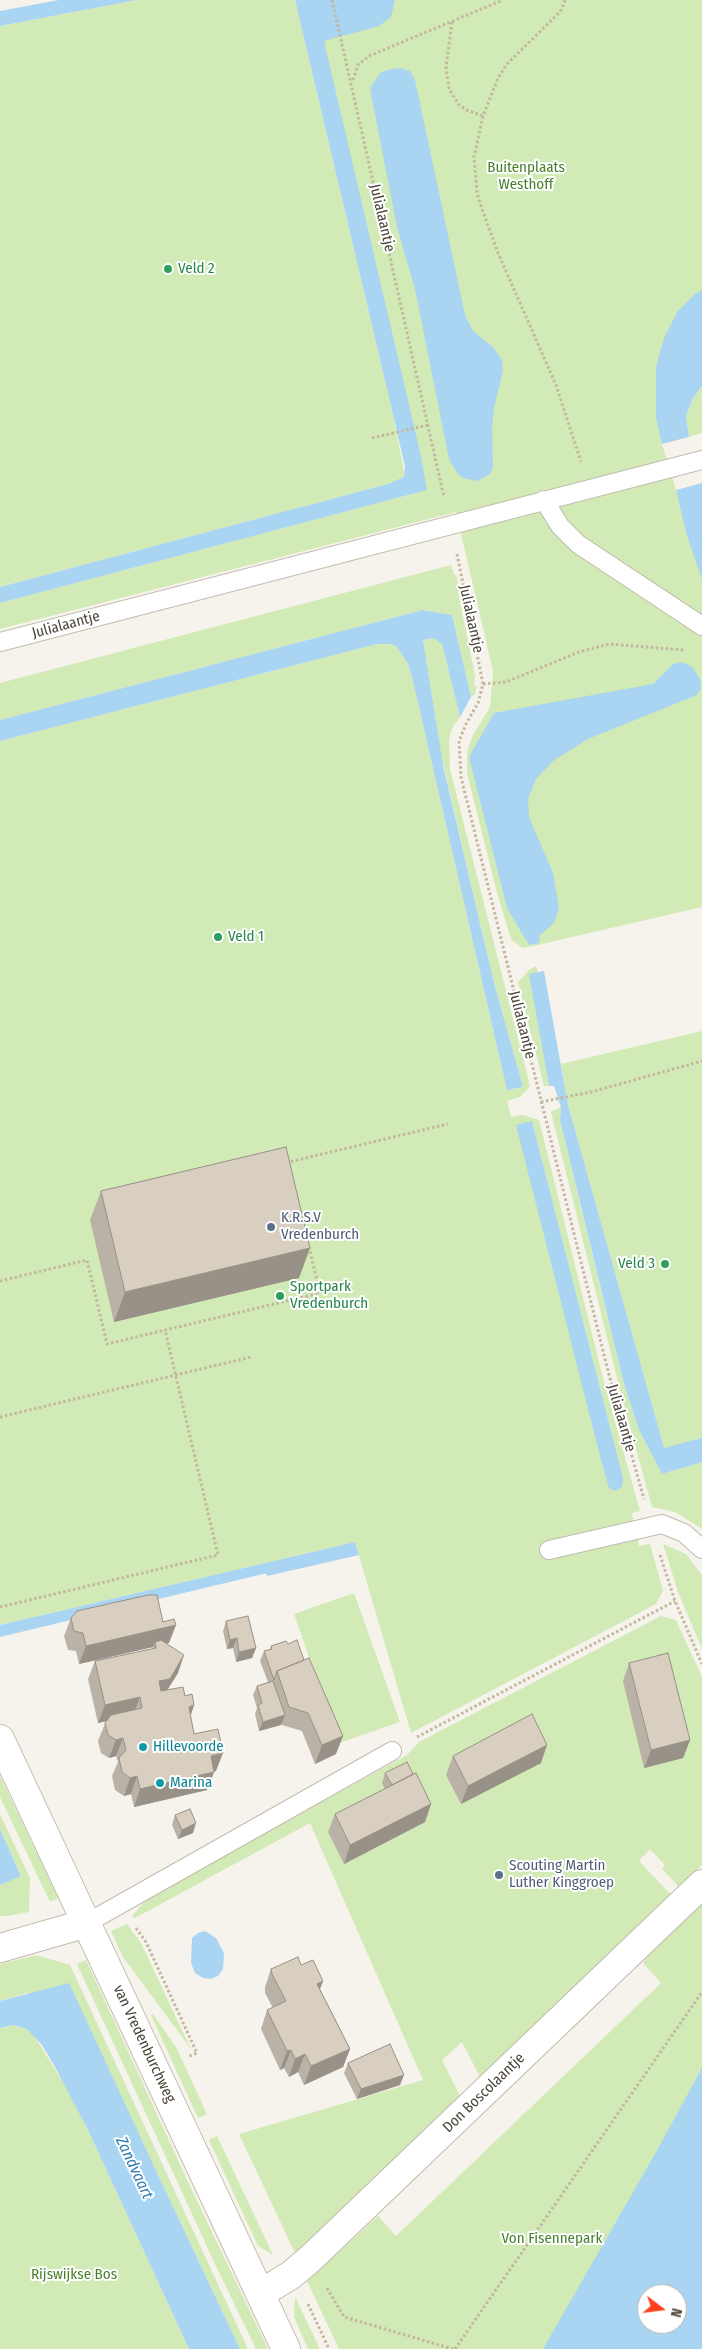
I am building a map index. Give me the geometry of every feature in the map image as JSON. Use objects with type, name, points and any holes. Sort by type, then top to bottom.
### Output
[{"type":"street","name":"van Vredenburchweg","points":[[0,1740],[286,2349]]},
{"type":"street","name":"Don Boscolaantje","points":[[260,2294],[301,2267],[702,1884]]},
{"type":"street","points":[[0,1948],[87,1923]]},
{"type":"lane","name":"Julialaantje","points":[[0,642],[702,460]]},
{"type":"lane","points":[[544,500],[560,526],[578,544],[702,626]]},
{"type":"lane","points":[[549,1550],[662,1524],[691,1537],[702,1549]]},
{"type":"lane","points":[[87,1923],[392,1751]]},
{"type":"path","name":"Julialaantje","points":[[332,0],[352,83],[484,684],[478,703],[460,736],[459,762],[608,1371],[651,1526],[675,1601],[702,1664]]},
{"type":"path","points":[[352,83],[358,64],[369,56],[503,0]]},
{"type":"path","points":[[565,0],[562,9],[556,16],[507,64],[491,93],[483,116],[474,157],[477,193],[482,209],[498,253],[556,385],[588,489]]},
{"type":"path","points":[[452,21],[446,68],[449,90],[459,105],[466,110],[483,116]]},
{"type":"path","points":[[372,438],[428,425]]},
{"type":"path","points":[[484,684],[506,682],[590,648],[609,644],[692,651]]},
{"type":"path","points":[[541,1102],[573,1096],[702,1061]]},
{"type":"path","points":[[291,1172],[289,1162],[448,1124]]},
{"type":"path","points":[[0,1281],[87,1260],[107,1344],[320,1293],[309,1246]]},
{"type":"path","points":[[0,1607],[218,1555],[165,1330]]},
{"type":"path","points":[[0,1417],[251,1357]]},
{"type":"path","points":[[392,1751],[675,1601]]},
{"type":"path","points":[[120,1905],[146,1942],[197,2053],[187,2057]]},
{"type":"path","points":[[301,2267],[344,2317],[454,2349],[702,1992]]},
{"type":"path","points":[[301,2267],[307,2302],[330,2349]]},
{"type":"green space","name":"Veld 2","points":[[137,0],[295,0],[392,410],[405,476],[388,484],[0,587],[0,26]]},
{"type":"green space","name":"Buitenplaats Westhoff","points":[[305,0],[702,0],[702,358],[676,422],[662,444],[676,490],[696,491],[702,515],[702,907],[529,947],[522,948],[511,939],[496,889],[467,773],[467,752],[473,735],[490,707],[493,671],[456,512],[0,629],[0,603],[423,491]]},
{"type":"green space","points":[[702,386],[702,433],[689,437],[686,416],[693,398]]},
{"type":"green space","points":[[451,565],[460,591],[458,592],[475,675],[474,686],[477,686],[475,694],[471,697],[452,615],[423,610],[0,720],[0,683]]},
{"type":"green space","name":"Sportpark Vredenburch","points":[[433,638],[442,644],[460,717],[452,728],[449,740],[450,769],[530,1086],[520,1097],[507,1101],[511,1117],[523,1115],[539,1120],[605,1386],[640,1511],[632,1513],[639,1546],[650,1544],[663,1591],[656,1604],[411,1733],[355,1542],[0,1625],[0,741],[377,644],[391,644],[397,647],[408,664],[412,677],[507,1090],[523,1087],[494,983],[441,754],[423,640]],"holes":[[[532,1121],[623,1478],[615,1491]]]},
{"type":"green space","points":[[536,966],[538,972],[530,975],[549,1086],[544,1086],[518,982],[529,970]]},
{"type":"green space","name":"Veld 3","points":[[702,1031],[702,1438],[664,1449],[568,1105],[561,1064]]},
{"type":"green space","points":[[561,1107],[560,1120],[585,1225],[624,1384],[639,1430],[662,1474],[702,1462],[702,1529],[675,1512],[652,1507],[620,1390],[551,1112]]},
{"type":"green space","points":[[663,1544],[686,1554],[702,1575],[702,1649],[678,1592]]},
{"type":"green space","points":[[354,1593],[400,1722],[339,1743],[294,1614]]},
{"type":"green space","points":[[661,1616],[676,1620],[702,1677],[702,1865],[679,1887],[662,1869],[665,1865],[650,1849],[639,1861],[671,1895],[480,2077],[462,2042],[442,2060],[460,2096],[295,2253],[239,2134],[423,2080],[310,1823],[135,1918],[132,1916],[148,1898],[407,1755],[419,1742]]},
{"type":"green space","points":[[0,1776],[58,1898],[50,1902],[0,1797]]},
{"type":"green space","points":[[0,1814],[30,1878],[29,1912],[0,1916],[0,1885],[21,1875],[0,1829]]},
{"type":"green space","name":"Von Fisennepark","points":[[702,1904],[702,2349],[339,2349],[307,2281],[378,2216],[396,2236],[661,1983],[643,1963]]},
{"type":"green space","points":[[127,1924],[141,1943],[191,2049],[123,1957],[111,1931]]},
{"type":"green space","points":[[36,1955],[70,1965],[248,2349],[240,2349],[102,2057],[27,1993],[0,2001],[0,1964]]},
{"type":"green space","points":[[86,1960],[190,2186],[268,2349],[256,2349],[215,2264],[77,1964]]},
{"type":"green space","points":[[153,2014],[176,2047],[207,2114],[198,2118],[151,2015]]},
{"type":"green space","name":"Rijswijkse Bos","points":[[13,2025],[27,2029],[33,2034],[74,2100],[189,2349],[0,2349],[0,2028]]},
{"type":"green space","points":[[217,2136],[273,2255],[258,2246],[209,2140]]},
{"type":"green space","points":[[295,2297],[320,2349],[308,2349],[294,2317]]},
{"type":"water","points":[[59,0],[137,0],[0,26],[0,11]]},
{"type":"water","points":[[295,0],[395,0],[391,17],[379,26],[324,41],[420,452],[427,490],[0,603],[0,587],[388,484],[404,477],[405,467],[392,410]]},
{"type":"water","points":[[401,68],[410,71],[415,80],[465,315],[473,331],[493,347],[502,360],[503,371],[494,408],[492,427],[493,468],[490,474],[478,481],[463,478],[457,473],[449,459],[415,289],[397,227],[372,99],[370,88],[380,73]]},
{"type":"water","points":[[702,290],[702,386],[693,398],[686,416],[689,437],[662,444],[656,417],[656,368],[660,351],[665,336],[678,311],[695,294]]},
{"type":"water","points":[[702,483],[702,579],[687,536],[676,490]]},
{"type":"water","points":[[423,610],[452,615],[471,697],[460,717],[442,644],[433,638],[423,640],[443,765],[494,983],[523,1087],[507,1090],[412,677],[408,664],[397,647],[391,644],[377,644],[0,741],[0,720]]},
{"type":"water","points":[[682,662],[692,667],[700,679],[701,688],[697,695],[588,739],[553,761],[536,779],[528,799],[529,817],[553,873],[559,908],[554,923],[540,935],[539,943],[529,945],[507,908],[469,757],[494,713],[653,684],[673,664]]},
{"type":"water","points":[[544,971],[568,1105],[664,1448],[702,1438],[702,1462],[662,1474],[639,1430],[624,1384],[560,1120],[561,1107],[554,1086],[549,1086],[529,974]]},
{"type":"water","points":[[532,1121],[623,1478],[622,1487],[615,1491],[609,1488],[601,1460],[516,1125]]},
{"type":"water","points":[[355,1542],[359,1555],[267,1576],[267,1574],[263,1574],[0,1637],[0,1625]]},
{"type":"water","points":[[0,1829],[21,1876],[0,1885]]},
{"type":"water","points":[[205,1931],[216,1938],[224,1953],[223,1969],[218,1976],[210,1979],[203,1978],[195,1973],[191,1963],[192,1938],[198,1933]]},
{"type":"water","name":"Zandvaart","points":[[69,1983],[240,2349],[189,2349],[88,2130],[55,2067],[42,2045],[27,2029],[13,2025],[0,2028],[0,2001]]},
{"type":"water","points":[[702,2068],[702,2349],[543,2349],[655,2154]]},
{"type":"building","points":[[286,1147],[310,1248],[125,1292],[101,1191]]},
{"type":"building","points":[[148,1595],[157,1595],[163,1622],[174,1619],[176,1625],[86,1646],[83,1633],[74,1631],[71,1618],[77,1611]]},
{"type":"building","points":[[248,1616],[256,1648],[239,1652],[237,1638],[230,1640],[226,1621]]},
{"type":"building","points":[[161,1640],[184,1655],[170,1679],[159,1681],[161,1691],[183,1687],[185,1696],[192,1694],[194,1705],[189,1707],[194,1734],[218,1729],[223,1753],[211,1756],[214,1772],[140,1789],[137,1776],[130,1778],[122,1772],[119,1758],[126,1750],[123,1738],[116,1740],[108,1735],[105,1723],[111,1715],[142,1708],[140,1697],[105,1705],[95,1661],[156,1648],[155,1642]]},
{"type":"building","points":[[297,1640],[304,1660],[277,1671],[274,1680],[264,1651],[272,1649],[271,1646],[286,1641],[288,1644]]},
{"type":"building","points":[[668,1653],[690,1740],[651,1750],[629,1663]]},
{"type":"building","points":[[309,1658],[343,1736],[322,1745],[308,1713],[289,1707],[277,1671]]},
{"type":"building","points":[[273,1681],[285,1715],[263,1722],[258,1705],[262,1703],[257,1686]]},
{"type":"building","points":[[532,1714],[547,1745],[468,1786],[453,1756]]},
{"type":"building","points":[[407,1762],[413,1774],[392,1785],[385,1773]]},
{"type":"building","points":[[416,1773],[431,1804],[350,1845],[335,1814]]},
{"type":"building","points":[[190,1809],[196,1823],[182,1830],[175,1815]]},
{"type":"building","points":[[298,1957],[301,1965],[313,1960],[323,1981],[317,1984],[350,2049],[311,2066],[305,2054],[295,2059],[291,2050],[287,2051],[267,2010],[286,2001],[271,1969]]},
{"type":"building","points":[[390,2044],[404,2075],[361,2089],[348,2063]]},
{"type":"place","name":"Veld 2","points":[[168,269]]},
{"type":"place","name":"Veld 1","points":[[218,937]]},
{"type":"place","name":"K.R.S.V Vredenburch","points":[[271,1227]]},
{"type":"place","name":"Veld 3","points":[[665,1264]]},
{"type":"place","name":"Sportpark Vredenburch","points":[[280,1296]]},
{"type":"place","name":"Hillevoorde","points":[[143,1747]]},
{"type":"place","name":"Marina","points":[[160,1783]]},
{"type":"place","name":"Scouting Martin Luther Kinggroep","points":[[499,1875]]}]
